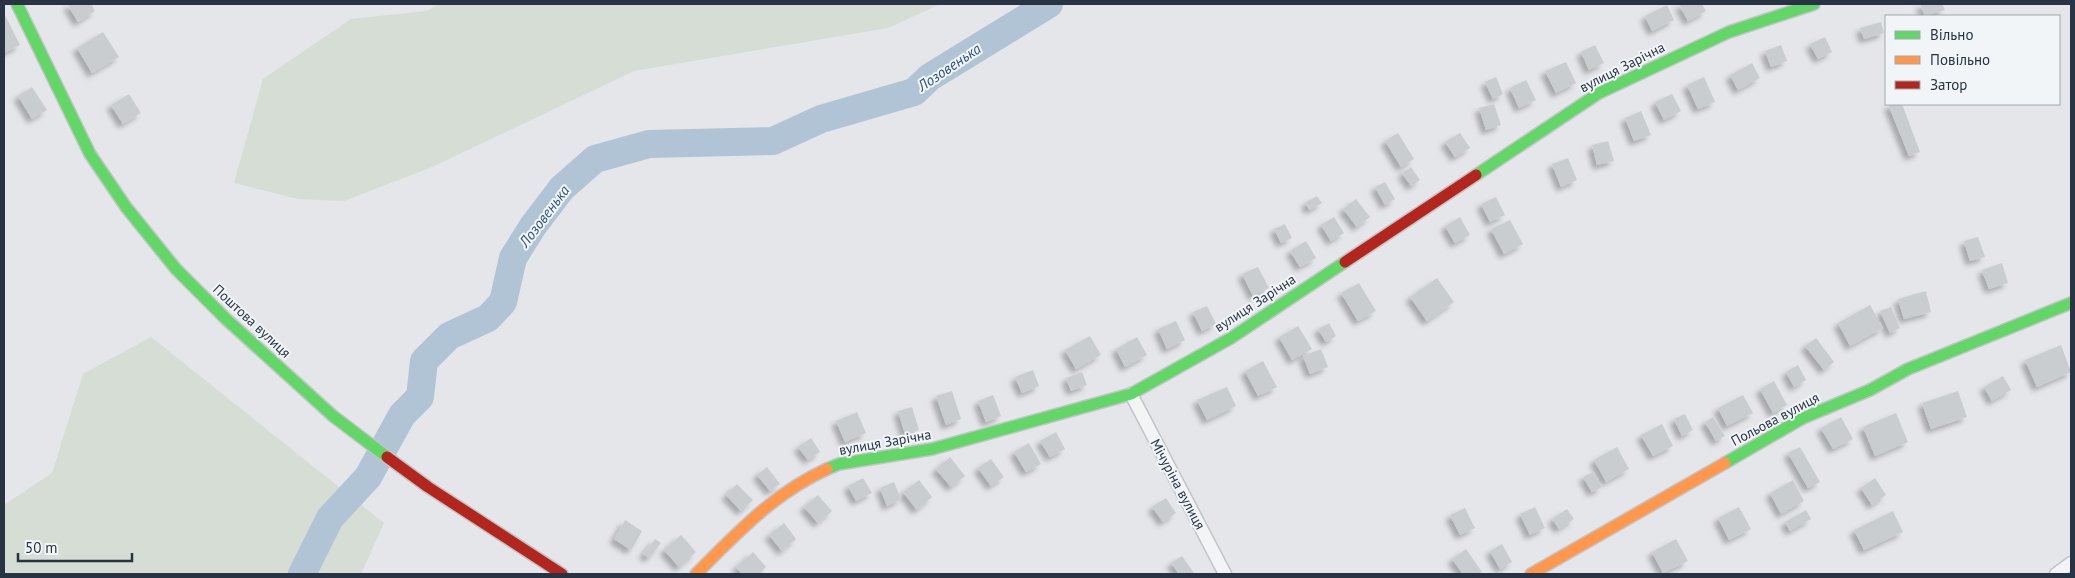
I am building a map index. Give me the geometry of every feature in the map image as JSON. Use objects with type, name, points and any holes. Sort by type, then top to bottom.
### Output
[{"type":"street","name":"Поштова вулиця","points":[[17,4],[90,154],[126,208],[176,269],[226,319],[333,416],[428,487],[560,574]]},
{"type":"street","name":"вулиця Зарічна","points":[[696,574],[759,513],[800,481],[838,464],[932,449],[1130,394],[1231,338],[1599,93],[1631,76],[1730,32],[1814,4]]},
{"type":"street","name":"Польова вулиця","points":[[1531,574],[1803,418],[1870,390],[1908,369],[2071,303]]},
{"type":"street","name":"Мічуріна вулиця","points":[[1130,394],[1225,574]]},
{"type":"street","points":[[2056,574],[2071,563]]},
{"type":"shaded area","points":[[439,4],[940,4],[888,28],[634,71],[432,167],[344,201],[298,199],[234,183],[263,79],[351,19],[427,11]]},
{"type":"shaded area","points":[[151,337],[384,523],[361,574],[4,574],[4,505],[52,473],[83,374]]},
{"type":"building","points":[[69,4],[91,4],[95,11],[78,22]]},
{"type":"building","points":[[1679,4],[1702,4],[1706,11],[1688,21]]},
{"type":"building","points":[[1920,4],[1942,4],[1945,10],[1928,15],[1925,15]]},
{"type":"building","points":[[1667,5],[1674,20],[1652,31],[1645,16]]},
{"type":"building","points":[[4,13],[20,45],[4,53]]},
{"type":"building","points":[[1881,22],[1884,33],[1864,39],[1860,28]]},
{"type":"building","points":[[103,32],[119,57],[92,73],[77,48]]},
{"type":"building","points":[[1825,37],[1832,52],[1818,59],[1810,44]]},
{"type":"building","points":[[1595,45],[1604,63],[1589,70],[1581,52]]},
{"type":"building","points":[[1781,45],[1787,61],[1771,67],[1765,51]]},
{"type":"building","points":[[1566,62],[1576,83],[1556,93],[1545,71]]},
{"type":"building","points":[[1752,63],[1760,78],[1738,90],[1730,75]]},
{"type":"building","points":[[1496,77],[1503,94],[1493,99],[1485,82]]},
{"type":"building","points":[[1704,77],[1715,102],[1698,109],[1687,85]]},
{"type":"building","points":[[1526,80],[1536,100],[1519,108],[1510,88]]},
{"type":"building","points":[[32,87],[47,110],[32,119],[18,96]]},
{"type":"building","points":[[129,94],[141,113],[123,124],[111,105]]},
{"type":"building","points":[[1672,94],[1681,111],[1664,120],[1655,102]]},
{"type":"building","points":[[1494,104],[1501,125],[1486,130],[1479,108]]},
{"type":"building","points":[[1888,105],[1902,105],[1920,152],[1909,156]]},
{"type":"building","points":[[1641,111],[1651,135],[1634,141],[1625,118]]},
{"type":"building","points":[[1398,133],[1414,159],[1401,167],[1385,141]]},
{"type":"building","points":[[1460,133],[1470,148],[1455,157],[1445,142]]},
{"type":"building","points":[[1608,141],[1614,161],[1597,165],[1592,145]]},
{"type":"building","points":[[1568,158],[1577,180],[1561,187],[1552,164]]},
{"type":"building","points":[[1411,167],[1420,180],[1411,186],[1402,173]]},
{"type":"building","points":[[1385,182],[1395,199],[1385,205],[1375,187]]},
{"type":"building","points":[[1317,196],[1322,203],[1310,210],[1305,203]]},
{"type":"building","points":[[1496,197],[1505,215],[1490,222],[1481,204]]},
{"type":"building","points":[[1356,199],[1370,217],[1357,227],[1343,209]]},
{"type":"building","points":[[1334,217],[1344,233],[1331,241],[1321,225]]},
{"type":"building","points":[[1460,217],[1470,235],[1455,243],[1445,226]]},
{"type":"building","points":[[1510,220],[1523,244],[1504,254],[1491,229]]},
{"type":"building","points":[[1285,224],[1292,238],[1281,243],[1274,229]]},
{"type":"building","points":[[1978,237],[1985,257],[1970,261],[1964,241]]},
{"type":"building","points":[[1306,241],[1316,258],[1300,267],[1290,251]]},
{"type":"building","points":[[2002,263],[2008,283],[1989,289],[1982,270]]},
{"type":"building","points":[[1258,267],[1269,288],[1253,296],[1242,274]]},
{"type":"building","points":[[1437,278],[1454,302],[1427,321],[1410,297]]},
{"type":"building","points":[[1359,283],[1376,311],[1358,321],[1341,293]]},
{"type":"building","points":[[1926,291],[1931,312],[1904,319],[1898,299]]},
{"type":"building","points":[[1870,305],[1883,328],[1850,346],[1838,323]]},
{"type":"building","points":[[1207,306],[1216,324],[1202,331],[1193,312]]},
{"type":"building","points":[[1891,307],[1900,328],[1890,333],[1880,311]]},
{"type":"building","points":[[1176,321],[1185,340],[1167,349],[1158,329]]},
{"type":"building","points":[[1329,323],[1336,336],[1326,342],[1318,329]]},
{"type":"building","points":[[1298,326],[1312,349],[1292,360],[1279,337]]},
{"type":"building","points":[[1090,336],[1101,355],[1076,369],[1065,350]]},
{"type":"building","points":[[1137,337],[1147,355],[1125,367],[1116,349]]},
{"type":"building","points":[[1816,338],[1834,362],[1824,370],[1805,346]]},
{"type":"building","points":[[2061,345],[2071,372],[2037,387],[2025,360]]},
{"type":"building","points":[[1321,349],[1328,367],[1310,374],[1303,356]]},
{"type":"building","points":[[1263,361],[1277,387],[1258,396],[1245,371]]},
{"type":"building","points":[[1798,365],[1806,380],[1794,387],[1786,372]]},
{"type":"building","points":[[1033,370],[1039,386],[1022,393],[1015,377]]},
{"type":"building","points":[[1082,372],[1087,385],[1071,391],[1066,378]]},
{"type":"building","points":[[2003,376],[2011,390],[1992,401],[1984,387]]},
{"type":"building","points":[[1774,381],[1787,405],[1773,413],[1760,389]]},
{"type":"building","points":[[1227,387],[1236,406],[1207,420],[1197,400]]},
{"type":"building","points":[[952,391],[961,419],[946,425],[936,396]]},
{"type":"building","points":[[1958,391],[1967,417],[1931,429],[1922,403]]},
{"type":"building","points":[[993,395],[1001,416],[986,422],[978,401]]},
{"type":"building","points":[[1743,395],[1753,413],[1727,426],[1718,408]]},
{"type":"building","points":[[912,407],[919,430],[905,434],[898,411]]},
{"type":"building","points":[[857,412],[866,433],[845,442],[836,421]]},
{"type":"building","points":[[1896,413],[1908,442],[1875,456],[1863,427]]},
{"type":"building","points":[[1685,414],[1693,430],[1682,436],[1674,419]]},
{"type":"building","points":[[1713,417],[1725,436],[1716,441],[1705,422]]},
{"type":"building","points":[[1841,417],[1853,439],[1833,449],[1821,428]]},
{"type":"building","points":[[1662,424],[1673,446],[1653,456],[1641,435]]},
{"type":"building","points":[[1056,432],[1065,449],[1050,457],[1040,441]]},
{"type":"building","points":[[811,438],[820,452],[808,460],[798,447]]},
{"type":"building","points":[[1029,443],[1041,464],[1026,472],[1014,452]]},
{"type":"building","points":[[1617,447],[1629,469],[1606,482],[1594,460]]},
{"type":"building","points":[[1800,447],[1820,482],[1808,488],[1788,453]]},
{"type":"building","points":[[950,457],[965,476],[951,487],[936,469]]},
{"type":"building","points":[[991,459],[1004,477],[991,486],[978,468]]},
{"type":"building","points":[[767,467],[780,484],[770,491],[757,475]]},
{"type":"building","points":[[1593,472],[1602,487],[1592,492],[1583,477]]},
{"type":"building","points":[[863,478],[872,493],[856,501],[848,486]]},
{"type":"building","points":[[1875,478],[1886,495],[1872,505],[1861,488]]},
{"type":"building","points":[[919,480],[932,497],[917,510],[903,492]]},
{"type":"building","points":[[1793,480],[1804,501],[1781,514],[1770,493]]},
{"type":"building","points":[[894,482],[901,499],[887,506],[880,488]]},
{"type":"building","points":[[737,484],[753,500],[741,511],[726,495]]},
{"type":"building","points":[[818,495],[832,511],[818,523],[804,507]]},
{"type":"building","points":[[1166,498],[1176,513],[1163,522],[1152,507]]},
{"type":"building","points":[[1535,507],[1545,528],[1530,535],[1520,514]]},
{"type":"building","points":[[1739,507],[1751,529],[1729,540],[1718,518]]},
{"type":"building","points":[[1465,508],[1475,528],[1460,535],[1450,515]]},
{"type":"building","points":[[1567,509],[1574,519],[1559,529],[1552,519]]},
{"type":"building","points":[[1806,510],[1811,519],[1790,531],[1785,522]]},
{"type":"building","points":[[1893,511],[1903,532],[1864,550],[1854,530]]},
{"type":"building","points":[[625,520],[642,531],[631,550],[614,539]]},
{"type":"building","points":[[784,523],[796,539],[782,551],[769,535]]},
{"type":"building","points":[[681,535],[696,552],[679,567],[664,550]]},
{"type":"building","points":[[655,539],[661,543],[649,558],[643,554]]},
{"type":"building","points":[[1676,539],[1688,561],[1663,573],[1652,552]]},
{"type":"building","points":[[1502,544],[1512,562],[1500,569],[1490,551]]},
{"type":"building","points":[[1466,549],[1482,572],[1478,574],[1463,574],[1452,559]]},
{"type":"building","points":[[753,552],[766,567],[759,574],[742,574],[736,567]]},
{"type":"building","points":[[1182,556],[1194,573],[1179,574],[1171,563]]},
{"type":"waterway","name":"Лозовенька","points":[[302,574],[330,518],[368,477],[402,415],[420,397],[424,361],[449,336],[488,318],[503,302],[513,258],[533,226],[562,188],[595,159],[649,144],[773,141],[821,119],[914,92],[930,77],[1049,4]]},
{"type":"traffic: fast","points":[[17,4],[90,154],[126,207],[176,269],[226,319],[333,416],[387,457]]},
{"type":"traffic: fast","points":[[1476,175],[1599,93],[1729,32],[1814,4]]},
{"type":"traffic: fast","points":[[827,469],[839,464],[932,449],[1131,394],[1231,338],[1345,262]]},
{"type":"traffic: fast","points":[[1725,463],[1803,418],[1870,390],[1908,369],[2071,303]]},
{"type":"traffic: slow","points":[[1531,574],[1725,463]]},
{"type":"traffic: slow","points":[[696,574],[773,502],[827,469]]},
{"type":"traffic: jam","points":[[1345,262],[1476,175]]},
{"type":"traffic: jam","points":[[387,457],[428,487],[562,574]]}]
